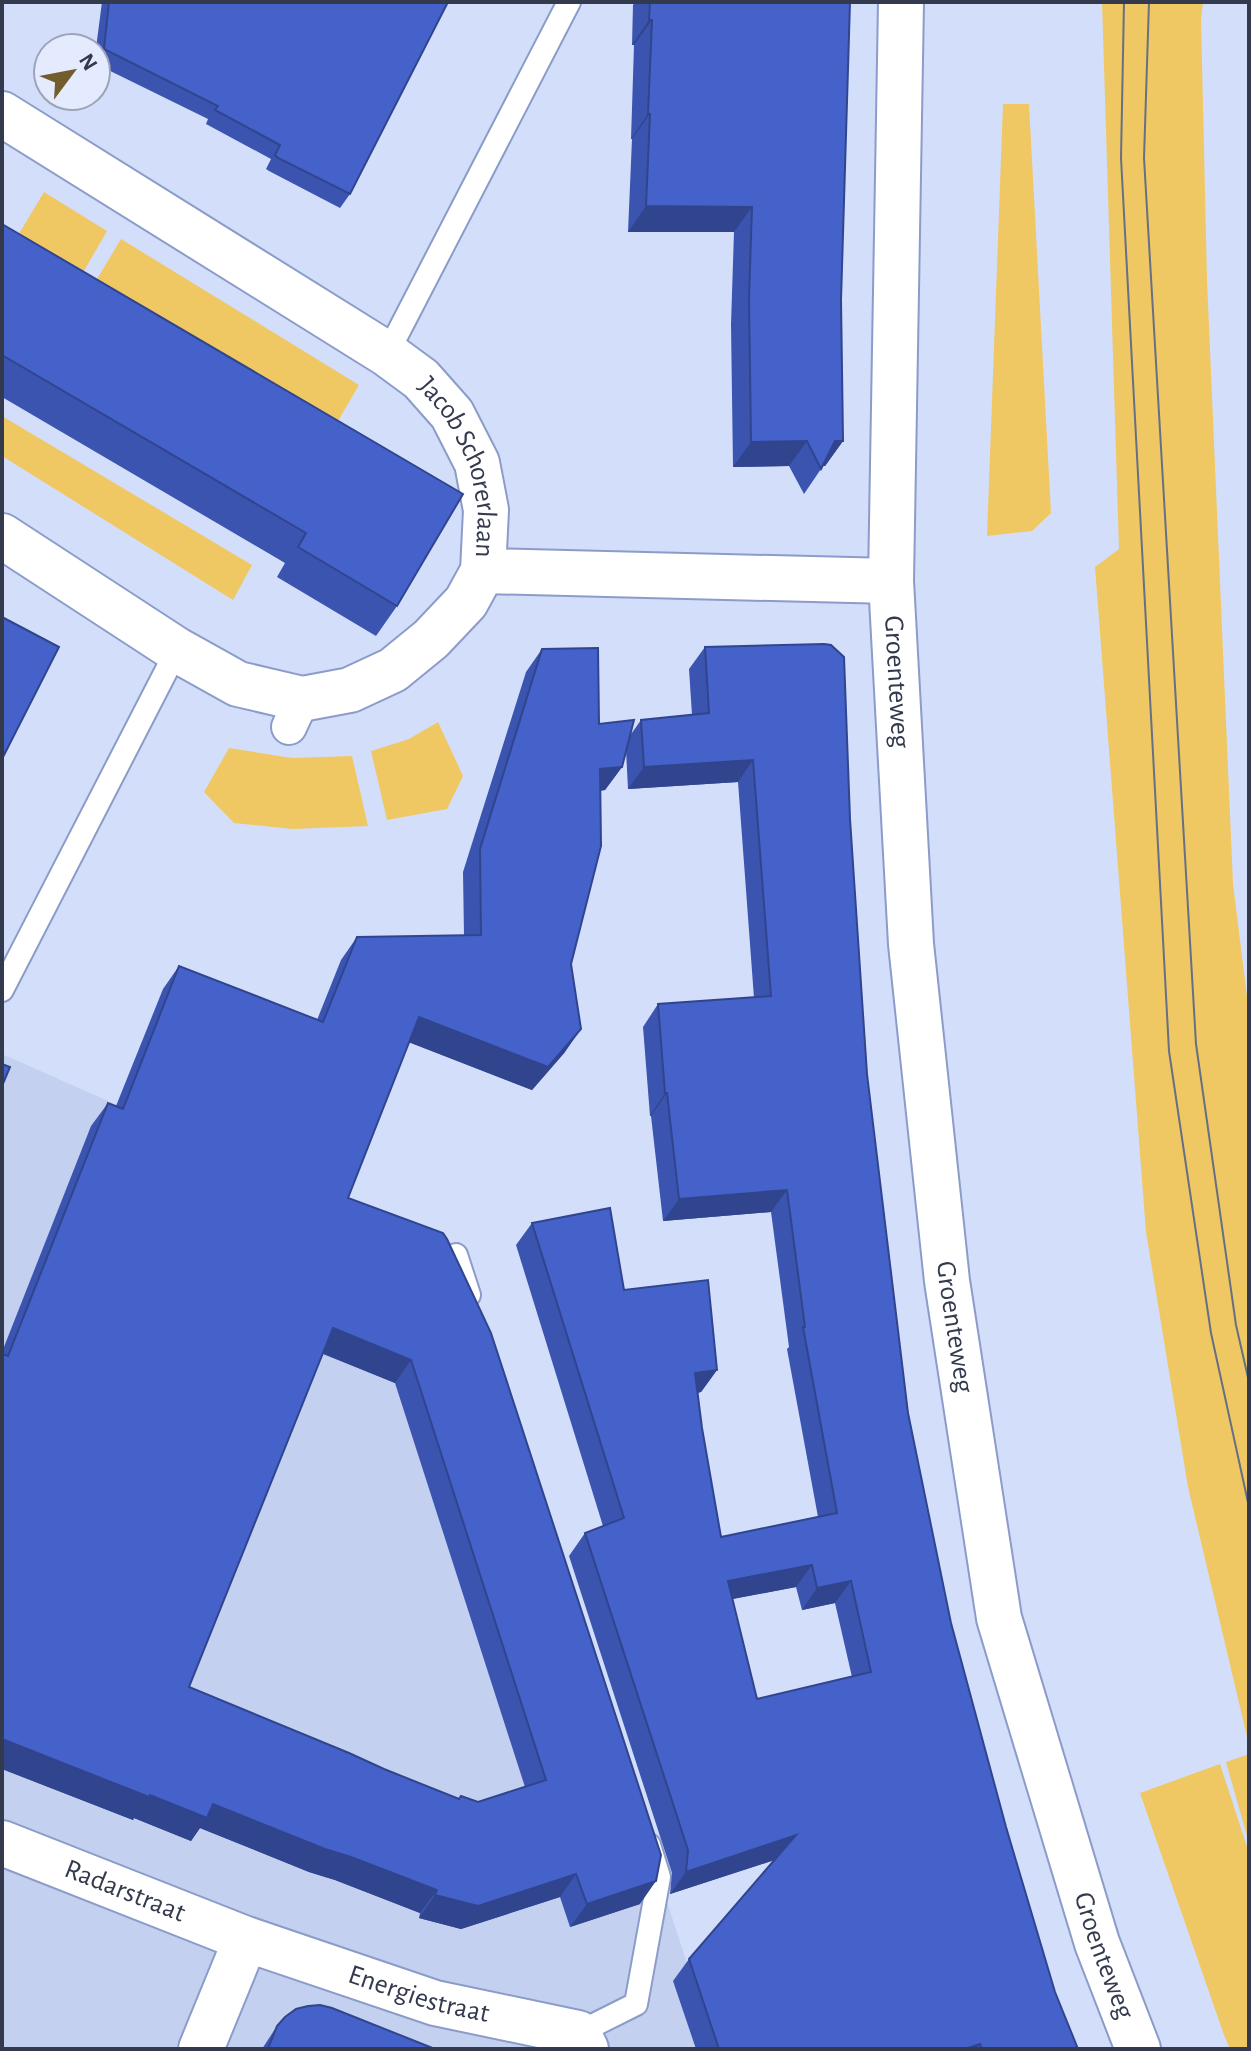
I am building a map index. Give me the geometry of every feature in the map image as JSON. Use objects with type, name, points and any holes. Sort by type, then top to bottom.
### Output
[{"type":"street","name":"Groenteweg","points":[[901,2],[891,581],[911,944],[947,1281],[999,1618],[1097,1943],[1138,2049]]},
{"type":"street","name":"Jacob Schorerlaan","points":[[2,114],[387,354],[421,379],[452,414],[477,463],[486,510],[483,571],[466,602],[431,639],[393,670],[296,713],[177,650],[2,536]]},
{"type":"street","name":"Groenteweg","points":[[483,571],[891,581]]},
{"type":"street","name":"Radarstraat","points":[[2,1843],[246,1939]]},
{"type":"street","name":"Energiestraat","points":[[246,1939],[435,2003],[582,2041]]},
{"type":"street","points":[[201,2049],[246,1939]]},
{"type":"lane","name":"Jacob Schorerlaan","points":[[387,354],[569,2]]},
{"type":"lane","points":[[2,990],[177,650]]},
{"type":"lane","points":[[456,1255],[476,1316]]},
{"type":"lane","points":[[582,2041],[636,2004],[659,1877],[644,1831]]},
{"type":"shaded area","points":[[1102,2],[1203,2],[1207,280],[1233,884],[1249,1013],[1249,1745],[1188,1487],[1146,1232],[1095,567],[1119,549]]},
{"type":"shaded area","points":[[1003,104],[1029,104],[1051,513],[1032,531],[987,536]]},
{"type":"shaded area","points":[[44,192],[107,231],[73,290],[8,252]]},
{"type":"shaded area","points":[[121,239],[359,385],[327,440],[85,299]]},
{"type":"shaded area","points":[[2,416],[252,565],[233,600],[2,456]]},
{"type":"shaded area","points":[[438,722],[463,776],[447,809],[387,820],[371,751],[409,739]]},
{"type":"shaded area","points":[[229,748],[292,758],[352,756],[368,826],[292,829],[234,823],[204,792]]},
{"type":"shaded area","points":[[2,1054],[456,1255],[715,2049],[2,2049]]},
{"type":"shaded area","points":[[1249,1754],[1249,1843],[1226,1762]]},
{"type":"shaded area","points":[[1220,1764],[1249,1853],[1249,2049],[1230,2049],[1224,2035],[1140,1793]]},
{"type":"building","points":[[109,2],[448,2],[350,194],[278,158],[275,155],[280,145],[215,110],[218,106],[112,53],[112,32],[106,32]]},
{"type":"building","points":[[650,2],[850,2],[841,300],[843,441],[835,441],[821,469],[807,441],[751,442],[749,299],[752,207],[646,206]]},
{"type":"building","points":[[2,224],[463,494],[397,606],[298,547],[306,533],[2,355]]},
{"type":"building","points":[[2,617],[59,647],[2,759]]},
{"type":"building","points":[[824,644],[831,645],[844,657],[850,819],[867,1074],[908,1413],[951,1623],[1006,1827],[1055,1992],[1078,2049],[982,2049],[980,2044],[965,2049],[719,2049],[689,1959],[796,1835],[686,1872],[688,1850],[585,1533],[624,1518],[532,1223],[610,1208],[624,1290],[708,1280],[717,1370],[695,1373],[721,1537],[837,1513],[803,1327],[787,1190],[679,1199],[665,1093],[658,1004],[771,996],[753,760],[644,767],[641,720],[709,713],[705,647]],"holes":[[[812,1565],[817,1588],[851,1581],[871,1672],[757,1699],[728,1581]]]},
{"type":"building","points":[[598,648],[599,724],[634,720],[622,767],[600,769],[601,846],[571,964],[581,1029],[548,1067],[419,1017],[348,1198],[443,1233],[447,1239],[491,1333],[661,1855],[656,1881],[587,1904],[576,1874],[478,1906],[435,1895],[437,1890],[213,1804],[207,1818],[2,1739],[2,1354],[8,1356],[108,1103],[123,1109],[179,966],[323,1022],[357,937],[481,935],[480,849],[542,649]],"holes":[[[333,1328],[411,1360],[546,1780],[478,1802],[461,1796],[459,1799],[189,1687]]]},
{"type":"building","points":[[2,1064],[10,1067],[2,1086]]},
{"type":"building","points":[[320,2005],[435,2049],[268,2049],[277,2026],[285,2017],[296,2009]]},
{"type":"tram line","points":[[1124,2],[1121,158],[1169,1051],[1211,1333],[1249,1507]]},
{"type":"tram line","points":[[1149,2],[1144,158],[1196,1044],[1236,1325],[1249,1382]]}]
